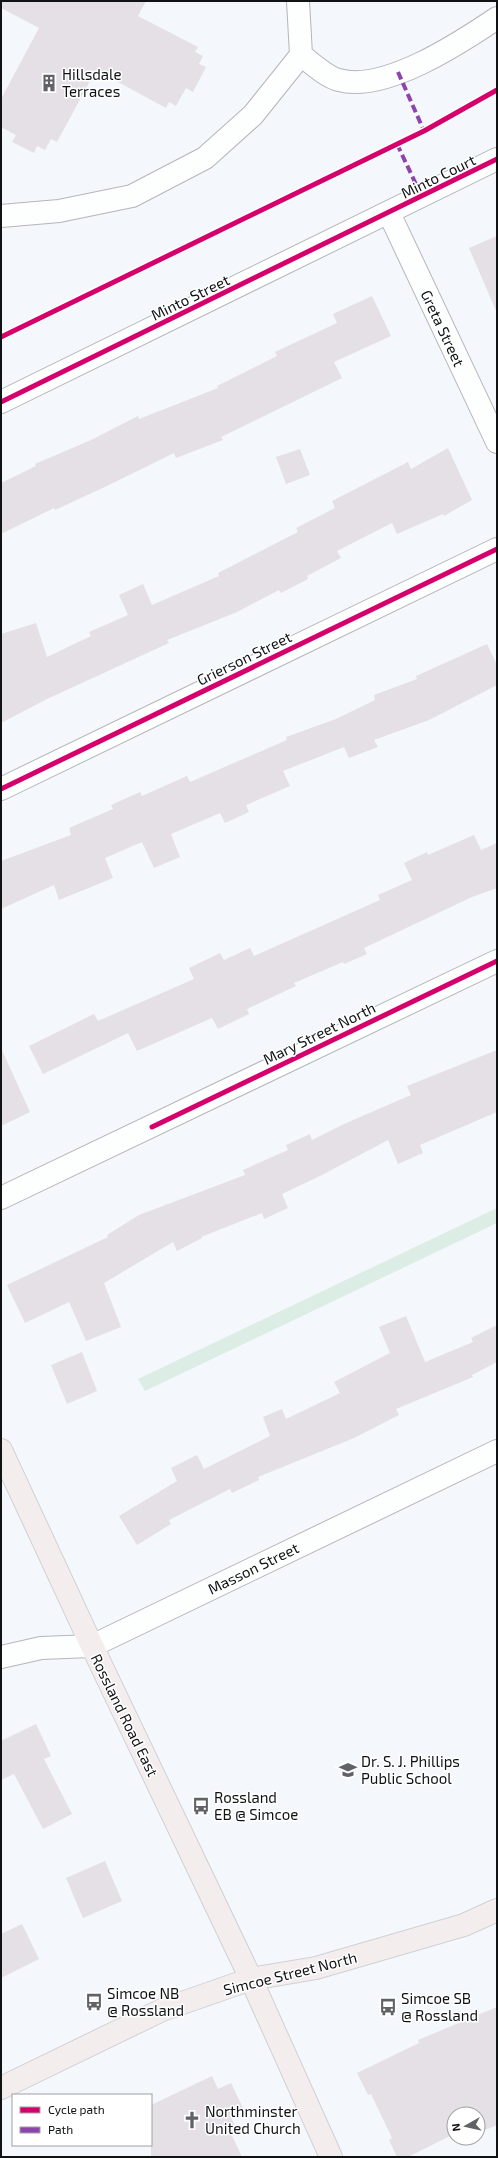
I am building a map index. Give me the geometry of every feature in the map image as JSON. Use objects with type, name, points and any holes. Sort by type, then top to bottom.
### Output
[{"type":"main road","name":"Rossland Road East","points":[[1,1450],[92,1646],[251,1980],[331,2157]]},
{"type":"main road","name":"Simcoe Street North","points":[[1,2088],[162,2010],[251,1980],[316,1968],[464,1925],[497,1910]]},
{"type":"street","points":[[1,216],[59,211],[132,196],[205,158],[253,115],[301,55],[298,1]]},
{"type":"street","points":[[301,55],[338,80],[375,82],[422,62],[468,38],[497,18]]},
{"type":"street","name":"Minto Court","points":[[389,213],[497,159]]},
{"type":"street","name":"Minto Street","points":[[1,402],[389,213]]},
{"type":"street","name":"Greta Street","points":[[389,213],[497,442]]},
{"type":"street","name":"Grierson Street","points":[[1,789],[497,549]]},
{"type":"street","name":"Mary Street North","points":[[1,1198],[497,961]]},
{"type":"street","name":"Masson Street","points":[[1,1658],[41,1648],[92,1646],[497,1451]]},
{"type":"shaded area","points":[[497,1208],[497,1223],[145,1391],[138,1379]]},
{"type":"building","name":"Hillsdale Terraces","points":[[1,1],[146,1],[138,16],[198,47],[195,52],[203,56],[199,64],[206,67],[193,92],[186,88],[176,106],[169,102],[166,108],[96,70],[57,142],[51,139],[45,150],[37,146],[34,153],[12,142],[16,135],[1,127],[1,99],[39,28],[1,8]]},
{"type":"building","points":[[497,236],[497,313],[469,248]]},
{"type":"building","points":[[372,296],[391,336],[334,362],[342,378],[221,437],[223,440],[176,458],[174,453],[109,485],[55,510],[54,508],[1,534],[1,483],[36,466],[35,464],[91,440],[138,416],[139,419],[218,388],[217,386],[277,356],[275,352],[337,323],[333,314]]},
{"type":"building","points":[[448,448],[472,500],[444,516],[443,514],[397,534],[392,523],[337,551],[341,558],[307,576],[308,579],[281,593],[279,590],[237,612],[167,640],[169,643],[47,699],[1,723],[1,634],[36,623],[47,657],[91,636],[89,632],[128,615],[119,595],[143,584],[152,605],[219,576],[218,573],[298,532],[296,528],[335,508],[332,501],[408,462],[411,469]]},
{"type":"building","points":[[300,449],[310,475],[286,484],[276,457]]},
{"type":"building","points":[[487,644],[497,665],[497,685],[429,720],[374,740],[378,747],[349,758],[344,747],[283,771],[290,786],[246,805],[249,812],[225,823],[220,813],[171,834],[180,857],[154,868],[142,842],[105,858],[113,878],[59,900],[54,885],[1,909],[1,861],[71,835],[69,828],[113,809],[111,805],[140,792],[142,796],[187,776],[190,782],[287,740],[286,737],[336,719],[375,700],[374,695],[417,679],[416,676]]},
{"type":"building","points":[[474,835],[481,850],[497,843],[497,888],[472,897],[364,948],[367,954],[344,964],[343,962],[294,983],[296,986],[247,1009],[249,1014],[218,1029],[212,1018],[137,1051],[128,1033],[43,1074],[29,1046],[94,1014],[98,1021],[194,979],[189,968],[220,953],[224,960],[250,948],[254,956],[380,900],[378,895],[412,880],[404,863],[427,852],[428,855]]},
{"type":"building","points":[[1,1048],[30,1112],[1,1126]]},
{"type":"building","points":[[497,1050],[497,1112],[420,1145],[423,1153],[398,1164],[388,1140],[322,1175],[282,1194],[288,1208],[264,1219],[262,1213],[201,1237],[202,1238],[177,1251],[173,1242],[104,1283],[121,1327],[86,1341],[69,1302],[25,1323],[7,1285],[108,1237],[107,1235],[139,1215],[245,1175],[243,1170],[288,1150],[286,1145],[310,1134],[312,1140],[344,1124],[411,1095],[407,1086]]},
{"type":"building","points":[[406,1316],[425,1362],[473,1342],[471,1338],[497,1325],[497,1362],[472,1375],[473,1377],[396,1409],[399,1415],[354,1438],[258,1477],[259,1480],[232,1493],[230,1489],[169,1520],[171,1524],[137,1545],[119,1516],[177,1481],[171,1468],[197,1455],[204,1469],[270,1436],[263,1417],[282,1409],[286,1419],[340,1393],[334,1382],[390,1353],[379,1327]]},
{"type":"building","points":[[82,1352],[97,1391],[67,1404],[51,1365]]},
{"type":"building","points":[[36,1724],[51,1756],[44,1759],[72,1814],[43,1829],[14,1774],[1,1780],[1,1741]]},
{"type":"building","points":[[105,1861],[122,1901],[83,1918],[66,1878]]},
{"type":"building","points":[[22,1924],[39,1959],[1,1978],[1,1934]]},
{"type":"building","points":[[497,2007],[497,2125],[486,2130],[486,2106],[446,2106],[446,2138],[408,2157],[397,2157],[389,2140],[392,2138],[371,2094],[368,2095],[357,2073],[419,2043],[418,2040]]},
{"type":"building","name":"Northminster United Church","points":[[212,2076],[218,2089],[231,2083],[243,2108],[230,2115],[235,2126],[229,2129],[242,2157],[151,2157],[152,2105]]},
{"type":"marked path","points":[[398,72],[424,131]]},
{"type":"marked path","points":[[397,144],[422,197]]},
{"type":"cycle path","points":[[1,337],[424,131],[497,90]]},
{"type":"cycle path","points":[[1,402],[497,159]]},
{"type":"cycle path","points":[[1,789],[497,549]]},
{"type":"cycle path","points":[[152,1127],[497,961]]},
{"type":"place","name":"Hillsdale Terraces","points":[[49,83]]},
{"type":"place","name":"Dr. S. J. Phillips Public School","points":[[348,1770]]},
{"type":"place","name":"Rossland EB @ Simcoe","points":[[201,1806]]},
{"type":"place","name":"Simcoe NB @ Rossland","points":[[94,2002]]},
{"type":"place","name":"Simcoe SB @ Rossland","points":[[388,2007]]},
{"type":"place","name":"Northminster United Church","points":[[192,2120]]}]
